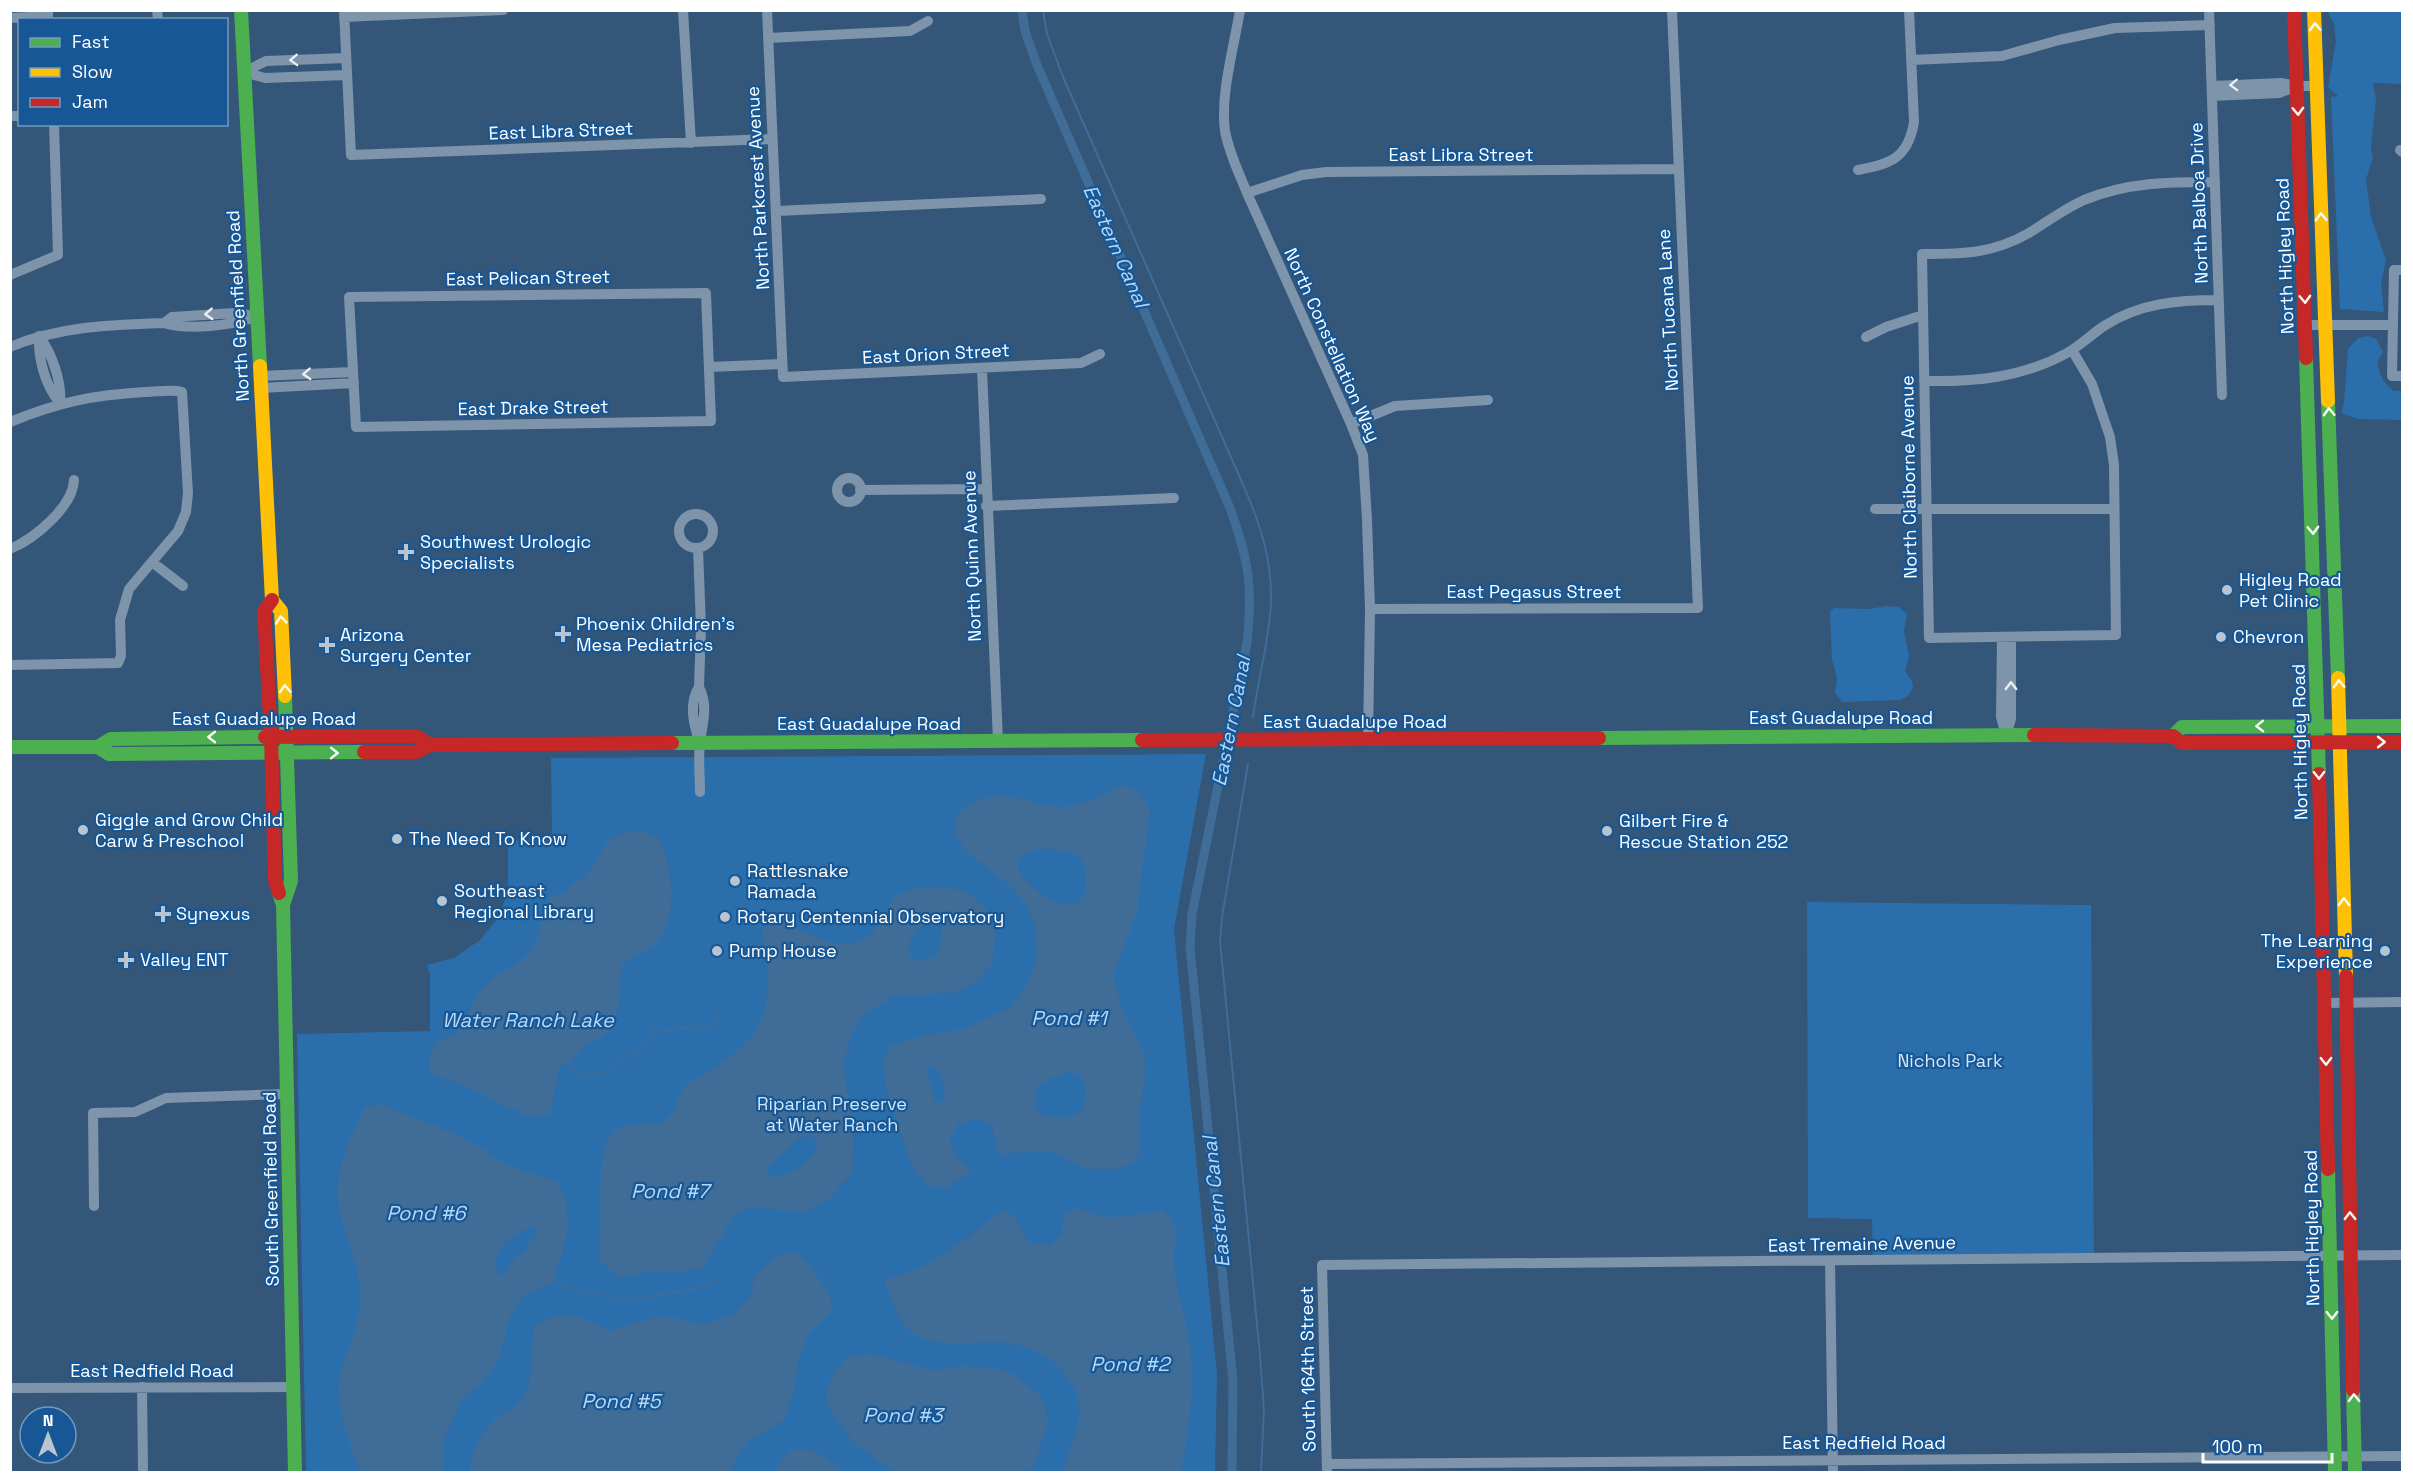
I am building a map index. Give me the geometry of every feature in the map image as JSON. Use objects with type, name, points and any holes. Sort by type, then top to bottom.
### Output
[{"type":"main road","name":"North Greenfield Road","points":[[241,10],[273,600],[281,611],[288,745]]},
{"type":"main road","name":"North Higley Road","points":[[2294,10],[2311,471],[2335,1473]]},
{"type":"main road","name":"North Higley Road","points":[[2314,10],[2340,726],[2355,1473]]},
{"type":"main road","points":[[2311,471],[2331,470]]},
{"type":"main road","name":"North Greenfield Road","points":[[271,745],[264,610],[273,600]]},
{"type":"main road","name":"East Guadalupe Road","points":[[2173,736],[2182,727],[2403,726]]},
{"type":"main road","name":"East Guadalupe Road","points":[[10,747],[98,747],[109,754],[416,736],[430,745],[2006,735],[2173,736],[2182,743],[2403,742]]},
{"type":"main road","points":[[271,745],[274,866],[280,871],[282,879],[283,905]]},
{"type":"main road","name":"South Greenfield Road","points":[[288,745],[291,881],[283,905],[295,1473]]},
{"type":"street","points":[[244,72],[265,78],[347,75],[344,14],[503,10]]},
{"type":"street","points":[[683,10],[691,143]]},
{"type":"street","name":"North Parkcrest Avenue","points":[[767,10],[782,364]]},
{"type":"street","name":"North Constellation Way","points":[[1240,10],[1224,105],[1225,132],[1247,193],[1363,455],[1370,609],[1368,740]]},
{"type":"street","name":"North Tucana Lane","points":[[1672,10],[1698,608]]},
{"type":"street","points":[[1858,170],[1891,162],[1902,153],[1911,140],[1914,122],[1909,10]]},
{"type":"street","name":"North Balboa Drive","points":[[2209,10],[2222,395]]},
{"type":"street","points":[[10,18],[48,13]]},
{"type":"street","points":[[768,38],[910,31],[928,21]]},
{"type":"street","points":[[1911,60],[2002,56],[2059,40],[2115,28],[2210,26]]},
{"type":"street","points":[[244,72],[266,61],[346,58]]},
{"type":"street","name":"East Libra Street","points":[[347,75],[351,155],[772,139]]},
{"type":"street","points":[[2212,91],[2279,93],[2297,86],[2317,86]]},
{"type":"street","points":[[10,275],[58,255],[54,126]]},
{"type":"street","name":"East Libra Street","points":[[1247,193],[1302,175],[1326,172],[1678,169]]},
{"type":"street","name":"North Claiborne Avenue","points":[[2006,637],[1929,638],[1922,254],[1971,254],[1998,247],[2028,233],[2084,200],[2146,183],[2215,182]]},
{"type":"street","points":[[777,211],[1041,199]]},
{"type":"street","points":[[2397,376],[2393,325],[2398,270]]},
{"type":"street","name":"East Pelican Street","points":[[353,377],[350,297],[706,293],[710,367]]},
{"type":"street","points":[[1924,381],[1961,382],[1996,378],[2033,368],[2072,350],[2106,325],[2130,312],[2180,300],[2219,300]]},
{"type":"street","points":[[10,346],[77,327],[164,323],[172,317],[235,313],[256,317]]},
{"type":"street","points":[[1866,337],[1886,327],[1923,315]]},
{"type":"street","points":[[2306,325],[2393,325]]},
{"type":"street","points":[[39,336],[47,346],[61,392],[60,403]]},
{"type":"street","points":[[2006,735],[2001,717],[2006,637],[2116,635],[2114,465],[2110,437],[2092,384],[2072,350]]},
{"type":"street","name":"East Orion Street","points":[[782,364],[783,377],[1081,363],[1100,354]]},
{"type":"street","points":[[710,367],[782,364]]},
{"type":"street","name":"East Drake Street","points":[[353,377],[356,427],[711,421],[710,367]]},
{"type":"street","name":"North Quinn Avenue","points":[[982,369],[986,506],[998,741]]},
{"type":"street","points":[[261,382],[353,377]]},
{"type":"street","points":[[10,422],[60,403],[99,395],[182,392],[188,504],[178,531],[135,580],[125,600],[120,620],[121,656],[118,663],[10,665]]},
{"type":"street","points":[[1351,424],[1395,406],[1488,400]]},
{"type":"street","points":[[10,549],[29,539],[50,521],[72,494],[74,480]]},
{"type":"street","points":[[860,490],[986,489]]},
{"type":"street","points":[[986,506],[1174,498]]},
{"type":"street","points":[[1875,509],[2114,509]]},
{"type":"street","points":[[698,548],[701,628],[699,687],[704,697],[704,726],[700,744],[700,792]]},
{"type":"street","points":[[152,562],[183,586]]},
{"type":"street","name":"East Pegasus Street","points":[[1370,609],[1698,608]]},
{"type":"street","points":[[2325,1003],[2403,1002]]},
{"type":"street","points":[[94,1206],[93,1113],[135,1112],[166,1098],[287,1094]]},
{"type":"street","name":"East Tremaine Avenue","points":[[1322,1265],[2403,1255]]},
{"type":"street","points":[[1830,1261],[1833,1473]]},
{"type":"street","name":"South 164th Street","points":[[1322,1265],[1327,1468]]},
{"type":"street","points":[[142,1387],[143,1473]]},
{"type":"street","name":"East Redfield Road","points":[[10,1388],[293,1387]]},
{"type":"street","name":"East Redfield Road","points":[[1327,1468],[1833,1459],[2403,1456]]},
{"type":"green space","points":[[2327,10],[2402,11],[2402,84],[2373,83],[2376,99],[2371,148],[2373,158],[2366,179],[2371,217],[2386,260],[2381,283],[2384,312],[2340,309],[2331,97],[2338,96],[2328,87],[2336,42],[2334,24]]},
{"type":"green space","points":[[2368,336],[2376,339],[2383,352],[2377,362],[2382,378],[2394,391],[2401,391],[2402,420],[2358,419],[2341,413],[2344,403],[2348,349],[2358,338]]},
{"type":"green space","points":[[1886,606],[1899,607],[1907,614],[1904,631],[1909,656],[1905,671],[1912,681],[1913,688],[1908,696],[1900,700],[1842,702],[1835,693],[1837,678],[1832,660],[1830,612],[1834,608],[1869,609]]},
{"type":"green space","name":"Riparian Preserve at Water Ranch","points":[[1206,754],[1174,929],[1217,1375],[1215,1472],[306,1472],[297,1034],[430,1031],[430,975],[427,965],[454,958],[480,940],[497,919],[508,893],[508,841],[552,839],[551,758]]},
{"type":"green space","name":"Nichols Park","points":[[1807,902],[2091,905],[2094,1261],[1873,1257],[1872,1219],[1808,1218]]},
{"type":"water","name":"Pond #1","points":[[1121,785],[1138,790],[1150,810],[1137,912],[1113,977],[1124,1014],[1143,1050],[1146,1072],[1140,1109],[1139,1153],[1133,1164],[1112,1169],[1086,1169],[1053,1152],[1025,1151],[1001,1155],[990,1123],[973,1119],[957,1125],[949,1141],[958,1157],[972,1171],[947,1187],[928,1186],[912,1166],[886,1088],[883,1058],[892,1045],[922,1036],[964,1029],[1011,1007],[1028,983],[1037,955],[1035,924],[1024,902],[1010,886],[966,851],[956,835],[955,820],[963,809],[975,801],[997,795],[1047,806],[1066,807],[1095,799]],"holes":[[[1041,849],[1060,850],[1078,856],[1084,865],[1087,879],[1082,899],[1070,904],[1052,900],[1035,889],[1022,875],[1018,868],[1020,859],[1029,852]],[[929,1066],[941,1075],[945,1091],[944,1102],[938,1103],[933,1099],[934,1092],[926,1070]],[[1069,1072],[1080,1075],[1086,1087],[1083,1110],[1059,1118],[1047,1117],[1038,1110],[1036,1101],[1038,1086]]]},
{"type":"water","name":"Water Ranch Lake","points":[[640,831],[659,838],[668,863],[671,893],[667,922],[662,935],[654,945],[622,965],[619,1004],[614,1026],[602,1037],[583,1046],[569,1064],[560,1065],[550,1114],[525,1117],[519,1111],[503,1106],[459,1083],[431,1074],[430,1057],[436,1041],[456,1033],[465,1022],[470,1007],[481,990],[529,954],[537,941],[544,909],[551,897],[565,893],[587,874],[610,840],[626,833]]},
{"type":"water","name":"Pond #7","points":[[921,887],[943,887],[968,892],[987,910],[995,935],[993,962],[973,985],[950,993],[895,996],[866,1013],[853,1031],[843,1065],[854,1141],[852,1173],[830,1198],[806,1212],[750,1207],[734,1216],[702,1268],[686,1271],[645,1272],[619,1278],[598,1259],[602,1163],[610,1137],[615,1131],[627,1126],[661,1122],[667,1119],[689,1082],[709,1071],[736,1051],[755,1031],[761,1020],[768,992],[768,967],[762,928],[779,921],[827,941],[852,944],[863,940],[873,932],[895,896]],"holes":[[[933,915],[938,916],[942,925],[942,936],[936,956],[916,961],[909,954],[909,941]],[[802,1136],[814,1137],[816,1151],[808,1161],[796,1169],[784,1175],[772,1177],[768,1172],[768,1166]]]},
{"type":"water","name":"Pond #6","points":[[380,1104],[448,1131],[478,1146],[507,1165],[556,1181],[566,1198],[568,1230],[554,1281],[524,1295],[509,1319],[499,1359],[481,1385],[464,1396],[444,1439],[444,1472],[360,1472],[341,1412],[338,1387],[340,1375],[358,1320],[361,1294],[358,1273],[340,1214],[337,1191],[345,1154],[365,1108]],"holes":[[[533,1227],[540,1230],[529,1242],[526,1250],[515,1257],[505,1275],[500,1275],[496,1267],[496,1259],[503,1245],[525,1230]]]},
{"type":"water","name":"Pond #2","points":[[1076,1208],[1109,1217],[1138,1215],[1162,1210],[1169,1216],[1176,1228],[1175,1273],[1189,1340],[1192,1373],[1189,1423],[1181,1472],[1062,1472],[1076,1431],[1079,1406],[1072,1384],[1057,1365],[1037,1352],[1014,1344],[952,1343],[927,1340],[910,1331],[892,1302],[885,1280],[926,1265],[967,1238],[1001,1211],[1014,1215],[1029,1243],[1049,1245],[1061,1234],[1064,1216]]},
{"type":"water","name":"Pond #5","points":[[795,1252],[806,1260],[830,1294],[832,1310],[808,1334],[798,1363],[792,1397],[784,1420],[748,1442],[735,1462],[732,1472],[470,1472],[472,1456],[482,1434],[499,1416],[519,1403],[528,1385],[534,1326],[544,1320],[562,1315],[589,1321],[608,1331],[653,1318],[675,1318],[702,1324],[732,1316],[751,1294],[755,1274],[779,1255]]},
{"type":"water","name":"Pond #3","points":[[868,1353],[933,1370],[964,1366],[999,1369],[1019,1377],[1044,1400],[1048,1425],[1031,1472],[893,1472],[854,1443],[828,1407],[826,1394],[833,1373],[846,1359]]},
{"type":"water","points":[[792,1450],[814,1450],[844,1472],[776,1472],[777,1466]]},
{"type":"waterway","name":"Eastern Canal","points":[[1022,10],[1025,31],[1037,65],[1230,508],[1242,544],[1248,574],[1250,606],[1247,643],[1192,914],[1190,947],[1233,1381],[1232,1472]]},
{"type":"waterway","points":[[1043,10],[1047,34],[1063,77],[1256,515],[1267,557],[1271,600],[1253,717]]},
{"type":"waterway","points":[[1248,764],[1220,941],[1260,1355],[1264,1410],[1261,1472]]},
{"type":"waterway","points":[[569,1064],[584,1078],[597,1072],[611,1072],[623,1060],[645,1045],[654,1027],[663,1032],[693,1026],[703,1031],[719,1014]]},
{"type":"waterway","points":[[410,1037],[415,1041]]},
{"type":"waterway","points":[[554,1281],[575,1289],[627,1301],[709,1286],[722,1277]]},
{"type":"traffic: fast","points":[[241,10],[260,366]]},
{"type":"traffic: fast","points":[[2306,358],[2319,774]]},
{"type":"traffic: fast","points":[[2328,401],[2338,678]]},
{"type":"traffic: fast","points":[[283,905],[291,881],[285,696]]},
{"type":"traffic: fast","points":[[2173,736],[2182,727],[2402,726]]},
{"type":"traffic: fast","points":[[1599,738],[2034,735]]},
{"type":"traffic: fast","points":[[10,747],[98,747],[111,739],[265,737]]},
{"type":"traffic: fast","points":[[672,743],[1142,740]]},
{"type":"traffic: fast","points":[[98,747],[109,754],[364,752]]},
{"type":"traffic: fast","points":[[279,893],[283,905],[295,1472]]},
{"type":"traffic: fast","points":[[2328,1169],[2335,1472]]},
{"type":"traffic: fast","points":[[2353,1390],[2355,1472]]},
{"type":"traffic: slow","points":[[2314,10],[2328,401]]},
{"type":"traffic: slow","points":[[260,366],[272,600],[281,611],[285,696]]},
{"type":"traffic: slow","points":[[2338,678],[2346,976]]},
{"type":"traffic: jam","points":[[2294,10],[2306,358]]},
{"type":"traffic: jam","points":[[272,600],[264,611],[271,737],[275,880],[279,893]]},
{"type":"traffic: jam","points":[[2034,735],[2173,736],[2182,743],[2402,742]]},
{"type":"traffic: jam","points":[[265,737],[416,736],[430,745]]},
{"type":"traffic: jam","points":[[1142,740],[1599,738]]},
{"type":"traffic: jam","points":[[364,752],[416,752],[430,745],[672,743]]},
{"type":"traffic: jam","points":[[2319,774],[2328,1169]]},
{"type":"traffic: jam","points":[[2346,976],[2353,1390]]},
{"type":"place","name":"Southwest Urologic Specialists","points":[[406,552]]},
{"type":"place","name":"Higley Road Pet Clinic","points":[[2227,590]]},
{"type":"place","name":"Phoenix Children's Mesa Pediatrics","points":[[563,634]]},
{"type":"place","name":"Chevron","points":[[2221,637]]},
{"type":"place","name":"Arizona Surgery Center","points":[[327,645]]},
{"type":"place","name":"Giggle and Grow Child Carw & Preschool","points":[[83,830]]},
{"type":"place","name":"Gilbert Fire & Rescue Station 252","points":[[1607,831]]},
{"type":"place","name":"The Need To Know","points":[[397,839]]},
{"type":"place","name":"Rattlesnake Ramada","points":[[735,881]]},
{"type":"place","name":"Southeast Regional Library","points":[[442,901]]},
{"type":"place","name":"Synexus","points":[[163,914]]},
{"type":"place","name":"Rotary Centennial Observatory","points":[[725,917]]},
{"type":"place","name":"Pump House","points":[[717,951]]},
{"type":"place","name":"The Learning Experience","points":[[2385,951]]},
{"type":"place","name":"Valley ENT","points":[[126,960]]}]
